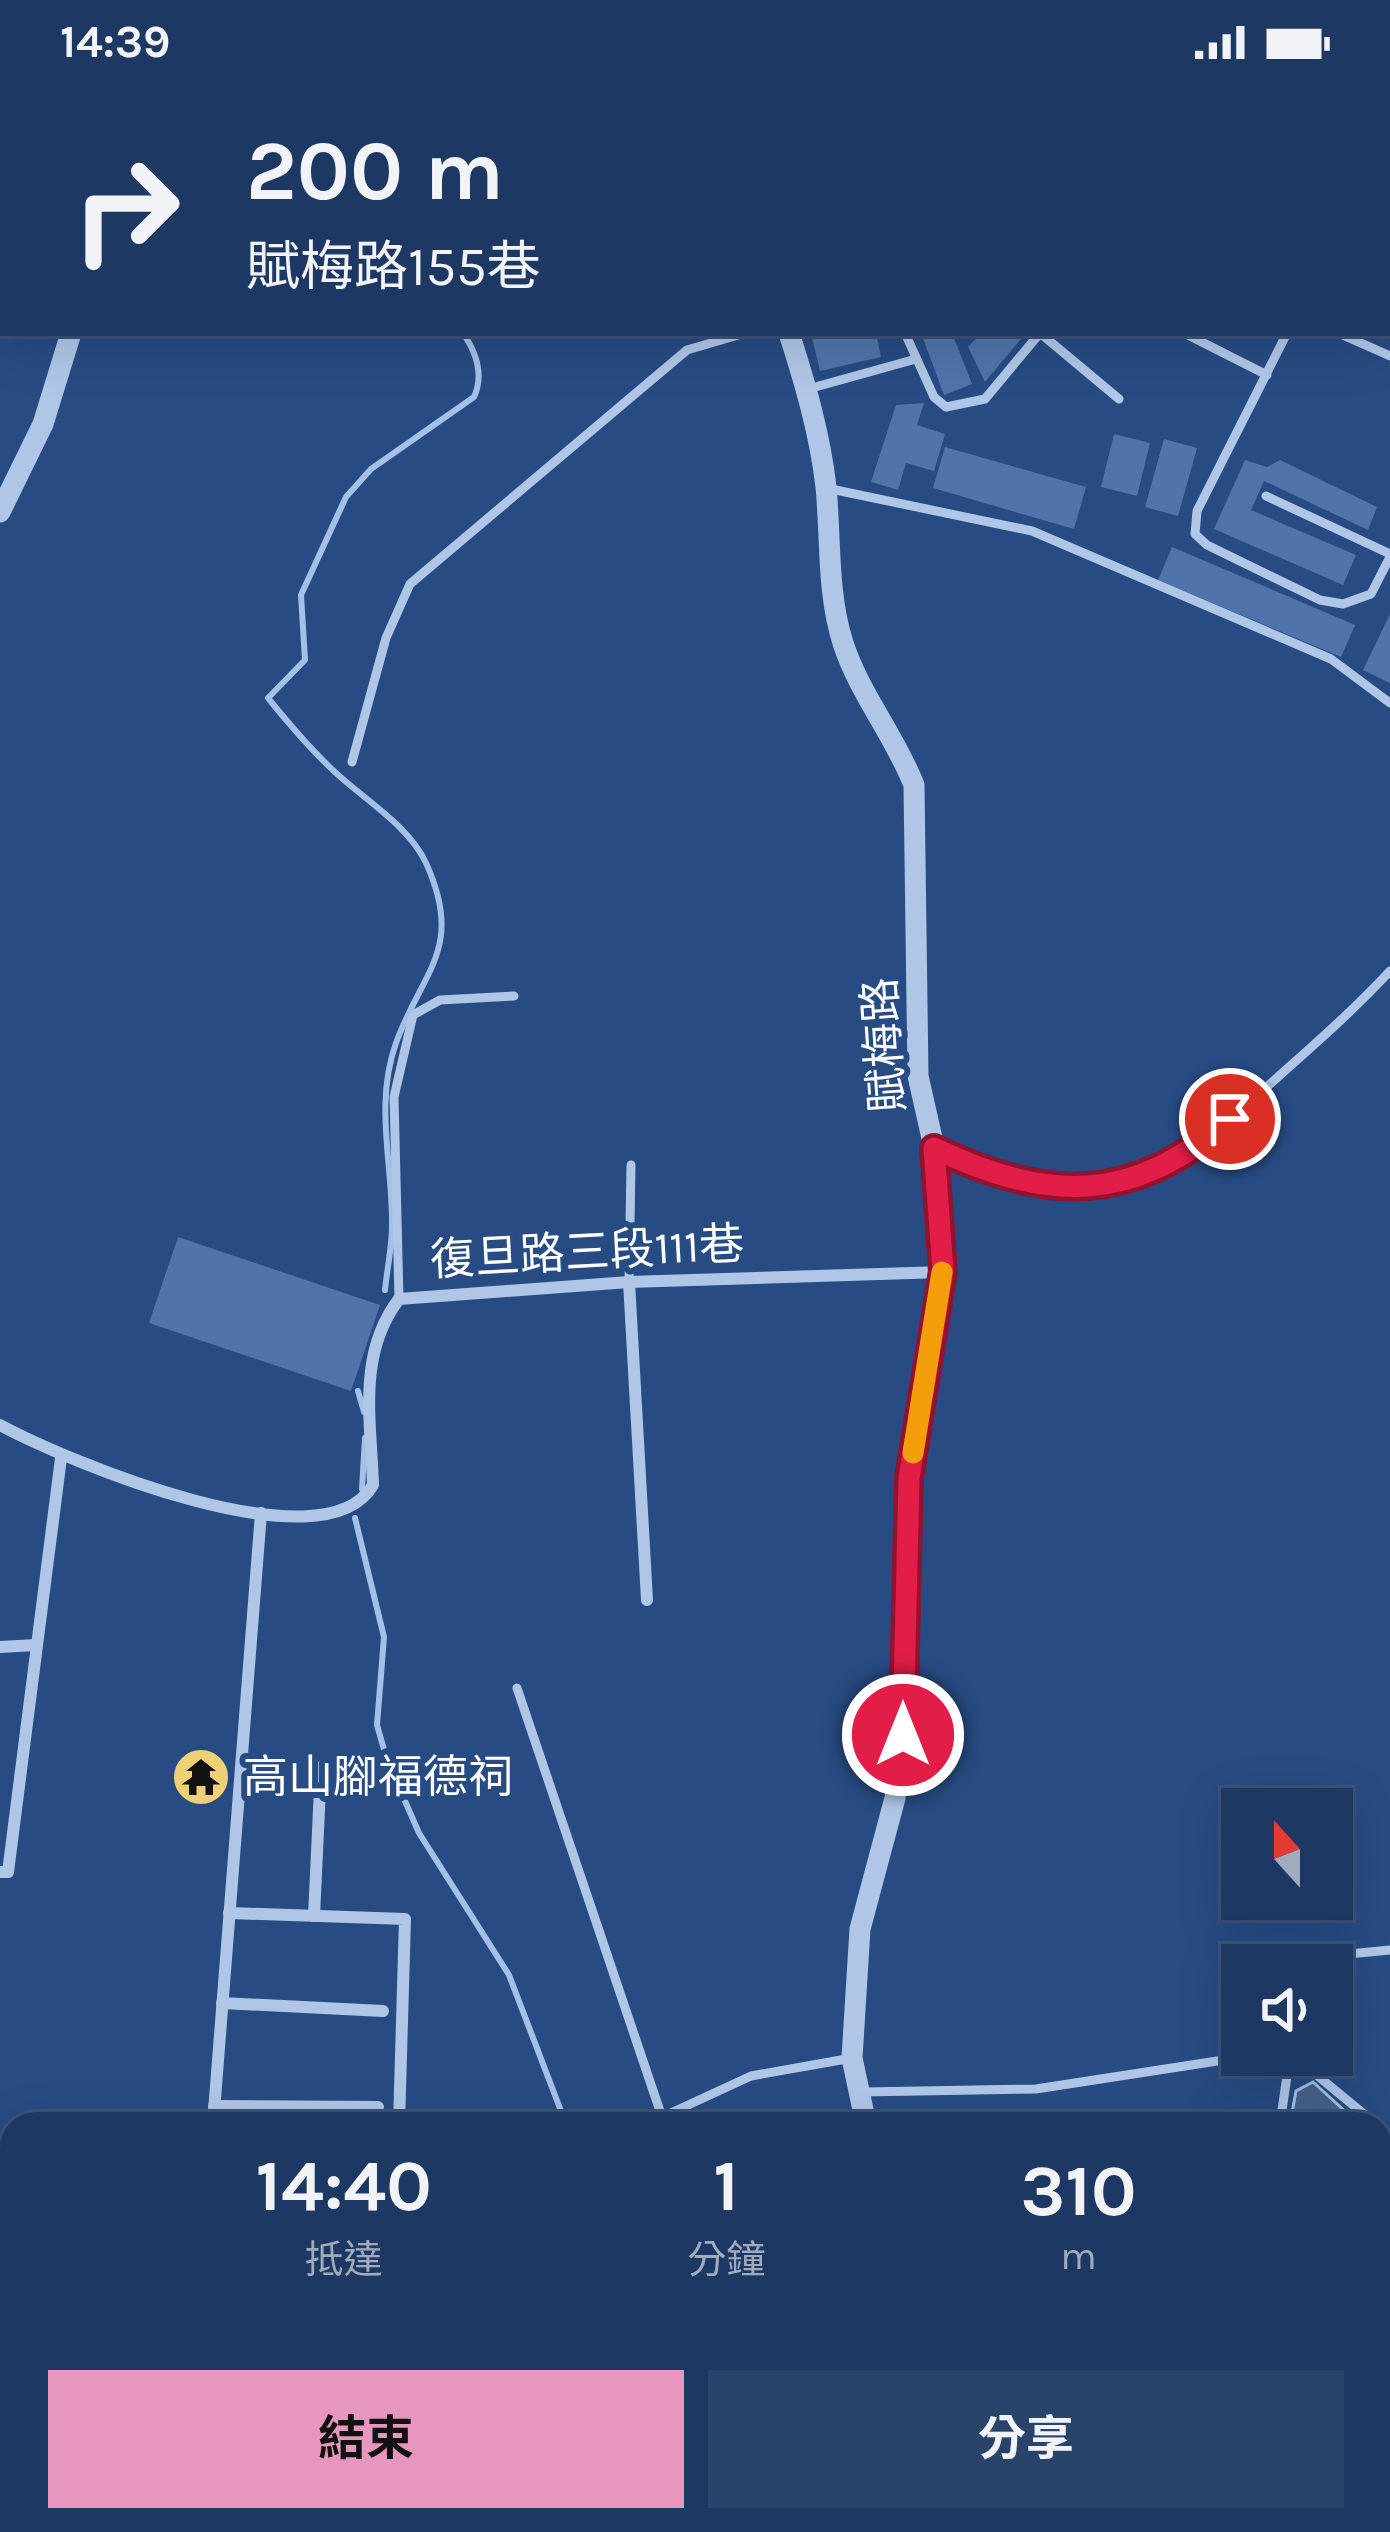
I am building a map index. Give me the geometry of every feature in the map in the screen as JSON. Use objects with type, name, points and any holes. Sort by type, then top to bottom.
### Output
[{"type":"street","points":[[0,512],[43,424],[70,336]]},
{"type":"street","name":"賦梅路","points":[[790,336],[808,389],[826,488],[827,547],[844,645],[898,743],[914,785],[918,1076],[934,1148],[943,1271],[909,1478],[903,1735],[896,1798],[860,1929],[852,2058],[864,2112]]},
{"type":"street","name":"復旦路三段111巷","points":[[0,1425],[61,1458],[147,1490],[261,1513],[341,1513],[366,1497],[373,1485],[369,1360],[383,1320],[399,1299],[628,1282],[943,1271]]},
{"type":"street","points":[[628,1282],[647,1600]]},
{"type":"street","points":[[0,1872],[8,1872],[61,1458]]},
{"type":"street","points":[[214,2112],[261,1513]]},
{"type":"street","points":[[0,1647],[36,1645]]},
{"type":"street","points":[[314,1916],[321,1767]]},
{"type":"street","points":[[229,1913],[405,1919],[400,2112]]},
{"type":"street","points":[[222,2003],[383,2011]]},
{"type":"street","points":[[214,2106],[378,2108]]},
{"type":"lane","points":[[352,762],[386,638],[410,584],[687,350],[735,336]]},
{"type":"lane","points":[[906,336],[934,397],[946,407],[985,399],[1038,336]]},
{"type":"lane","points":[[1044,336],[1119,399]]},
{"type":"lane","points":[[1190,336],[1267,375]]},
{"type":"lane","points":[[1266,496],[1390,555],[1371,594],[1342,604],[1301,591],[1207,545],[1196,534],[1197,511],[1286,336]]},
{"type":"lane","points":[[1345,336],[1390,356]]},
{"type":"lane","points":[[808,389],[916,359]]},
{"type":"lane","points":[[826,488],[1032,531],[1330,659],[1390,703]]},
{"type":"lane","points":[[934,1148],[995,1177],[1080,1188],[1148,1177],[1199,1145],[1352,1012],[1390,971]]},
{"type":"lane","points":[[399,1299],[394,1097],[412,1015],[440,1000],[514,996]]},
{"type":"lane","points":[[628,1282],[631,1165]]},
{"type":"lane","points":[[517,1688],[660,2112]]},
{"type":"lane","points":[[1353,1954],[1390,1950]]},
{"type":"lane","points":[[675,2112],[751,2076],[852,2058]]},
{"type":"lane","points":[[862,2092],[1036,2090],[1143,2076],[1221,2059]]},
{"type":"lane","points":[[1282,2112],[1287,2076]]},
{"type":"lane","points":[[1318,2076],[1361,2112]]},
{"type":"water","points":[[1313,2082],[1346,2112],[1292,2112],[1296,2091]]},
{"type":"building","points":[[812,336],[877,336],[881,357],[820,371]]},
{"type":"building","points":[[922,336],[953,336],[972,384],[944,395]]},
{"type":"building","points":[[978,336],[1023,336],[985,382],[968,347]]},
{"type":"building","points":[[924,403],[917,425],[945,434],[934,471],[906,463],[898,490],[871,482],[896,405]]},
{"type":"building","points":[[1114,434],[1150,443],[1137,496],[1101,487]]},
{"type":"building","points":[[1164,439],[1197,448],[1178,516],[1145,507]]},
{"type":"building","points":[[945,447],[1086,487],[1074,529],[933,488]]},
{"type":"building","points":[[1245,460],[1267,467],[1280,460],[1377,507],[1368,530],[1264,481],[1251,510],[1356,555],[1343,585],[1214,529]]},
{"type":"building","points":[[1172,547],[1355,625],[1341,657],[1158,580]]},
{"type":"building","points":[[1390,614],[1390,683],[1363,670]]},
{"type":"building","points":[[178,1237],[380,1305],[351,1391],[149,1323]]},
{"type":"building","name":"高山腳福德祠","points":[[210,1768],[211,1784],[193,1785],[192,1769]]},
{"type":"waterway","points":[[385,1290],[392,1226],[386,1089],[396,1043],[441,939],[437,892],[409,837],[327,764],[268,698],[305,660],[301,595],[346,497],[371,469],[474,397],[477,364],[465,336]]},
{"type":"waterway","points":[[358,1391],[364,1412]]},
{"type":"waterway","points":[[362,1489],[365,1438]]},
{"type":"waterway","points":[[355,1518],[384,1637],[377,1725],[387,1760],[419,1833],[509,1975],[561,2112]]},
{"type":"slow traffic","points":[[913,1453],[942,1272]]},
{"type":"place","name":"高山腳福德祠","points":[[201,1777]]},
{"type":"route","points":[[903,1735],[909,1478],[943,1271],[934,1148],[995,1177],[1080,1188],[1148,1177],[1230,1119]]}]
